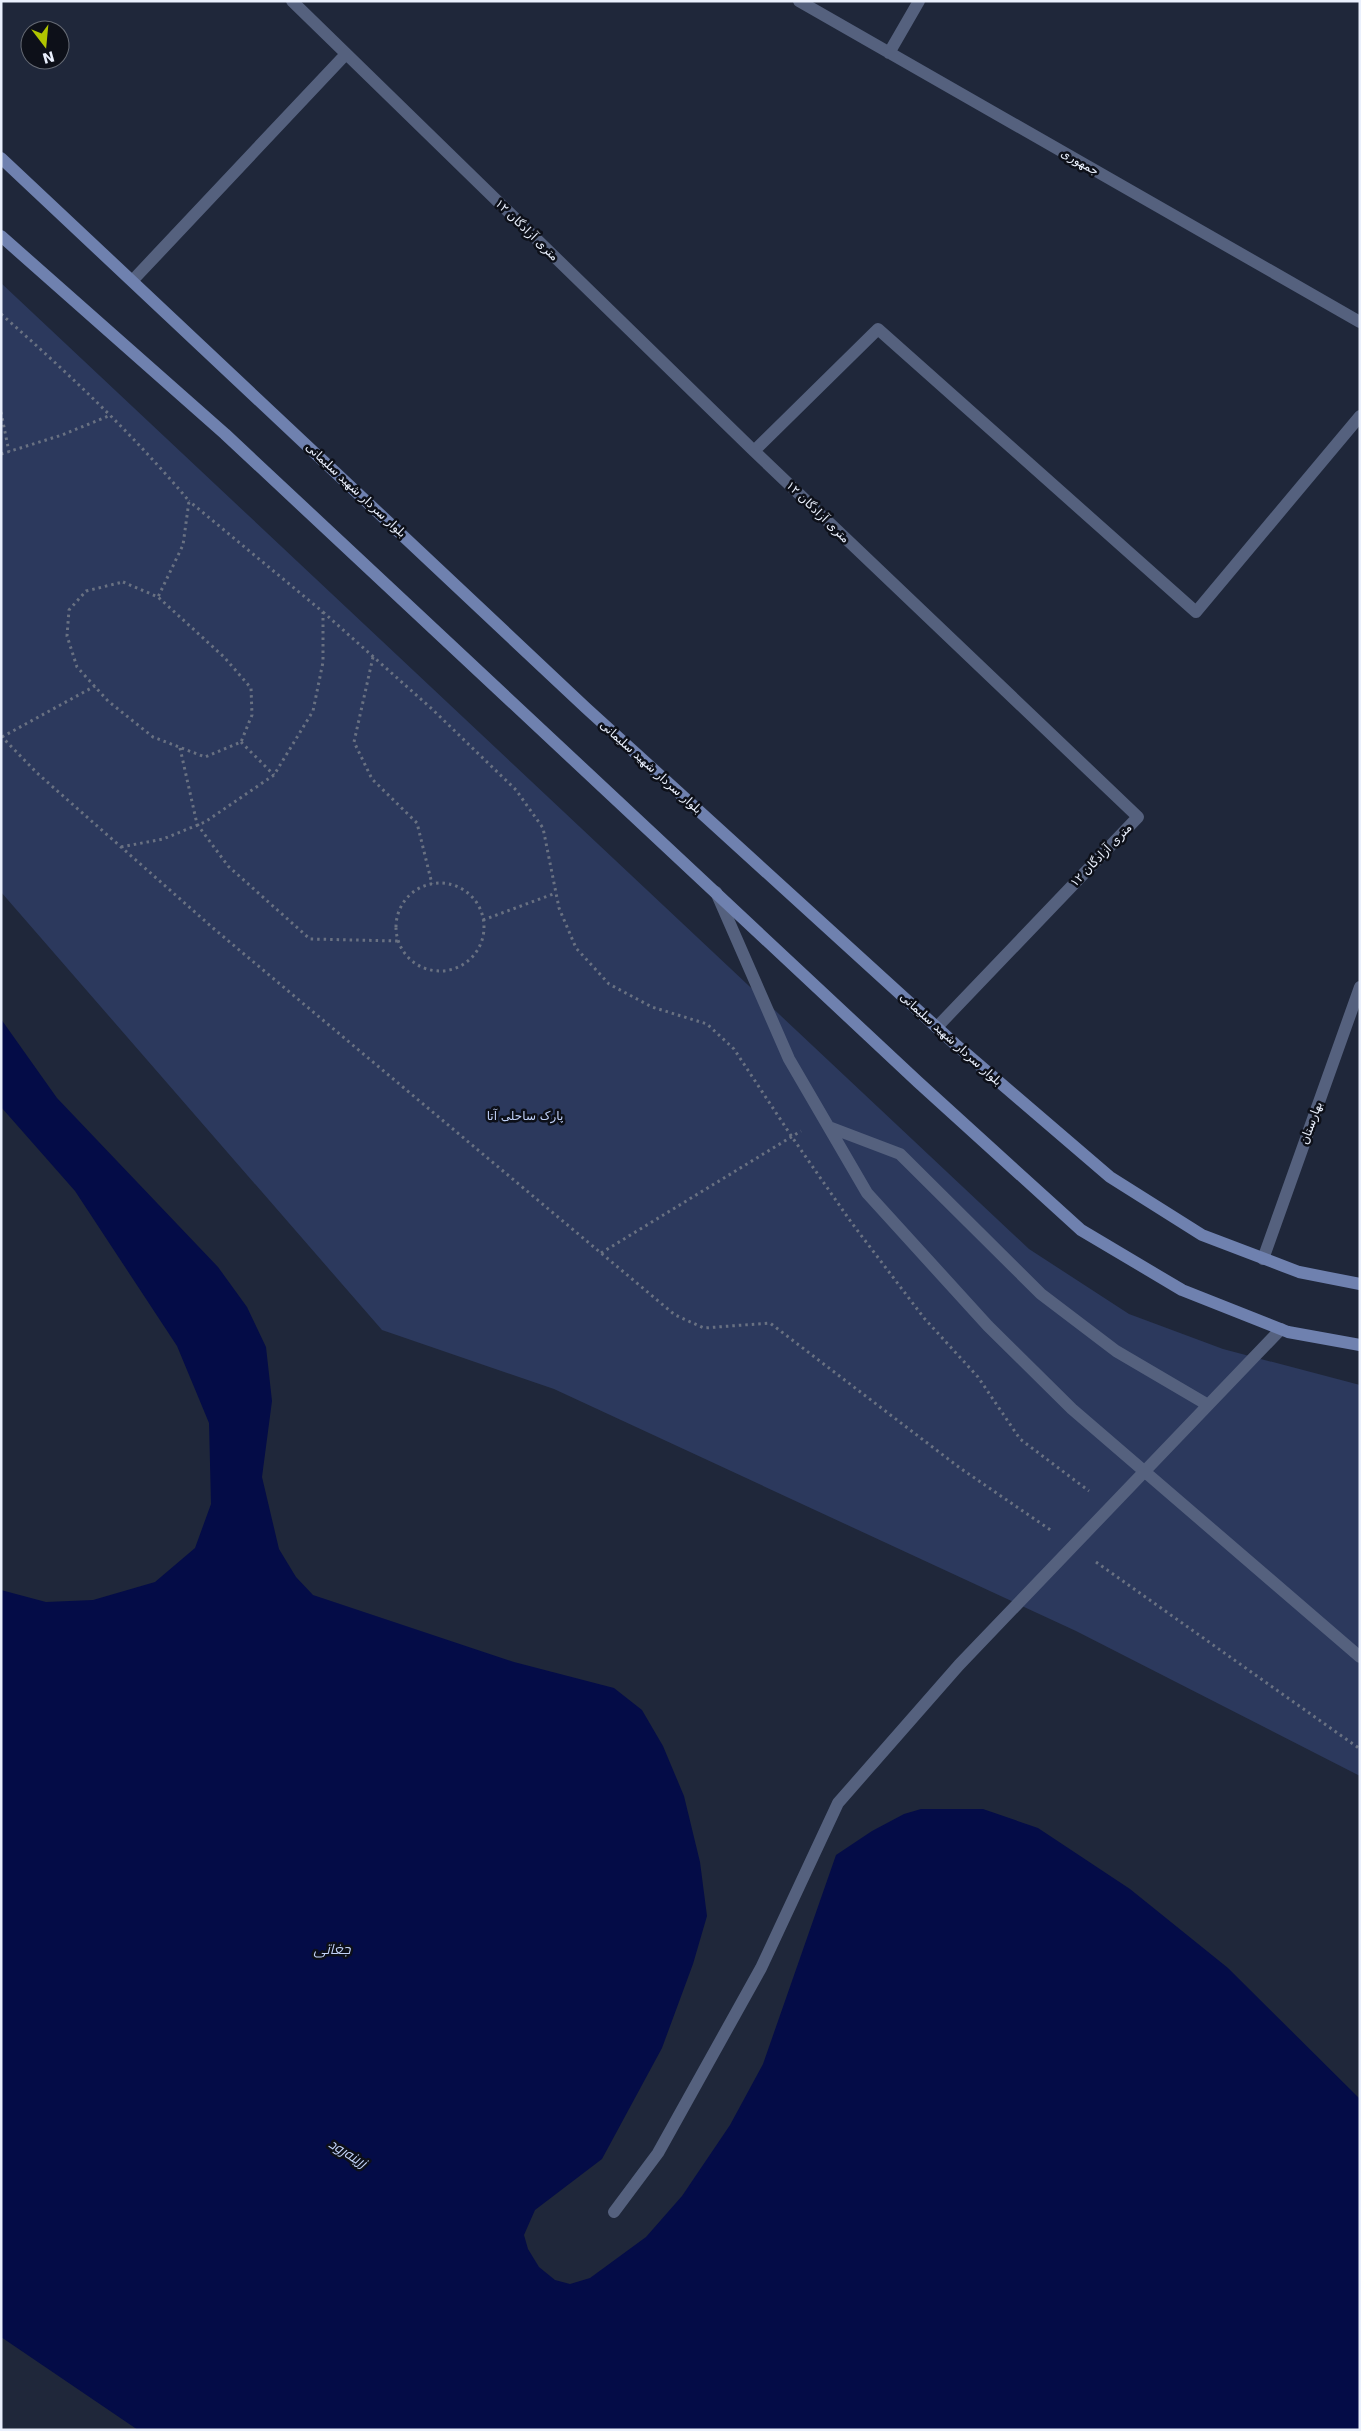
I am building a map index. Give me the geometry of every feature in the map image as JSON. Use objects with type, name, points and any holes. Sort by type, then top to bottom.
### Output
[{"type":"main road","name":"بلوار سردار شهید سلیمانی","points":[[1,158],[133,280],[586,708],[937,1027],[1110,1177],[1202,1235],[1299,1272],[1360,1284]]},
{"type":"main road","points":[[1,236],[232,441],[1081,1230],[1182,1290],[1280,1328],[1360,1345]]},
{"type":"street","name":"۱۲ متری آزادگان","points":[[292,1],[754,451],[1138,817],[937,1027]]},
{"type":"street","name":"جمهوری","points":[[799,1],[1360,322]]},
{"type":"street","points":[[890,53],[918,1]]},
{"type":"street","points":[[133,280],[346,54]]},
{"type":"street","points":[[754,451],[878,329],[1196,612],[1360,416]]},
{"type":"street","points":[[716,892],[789,1059],[866,1192],[982,1319],[1072,1409],[1360,1657]]},
{"type":"street","name":"بهارستان","points":[[1263,1259],[1360,987]]},
{"type":"street","points":[[829,1127],[900,1154],[1041,1294],[1116,1351],[1208,1405]]},
{"type":"street","points":[[614,2212],[658,2153],[761,1968],[838,1803],[960,1665],[1280,1328]]},
{"type":"path","points":[[1,314],[64,369],[111,415],[154,458],[189,500],[373,656],[432,709],[516,790],[543,828],[559,908],[576,948],[609,984],[652,1007],[707,1024],[734,1049],[851,1222],[924,1318],[978,1377],[1020,1439],[1110,1507]]},
{"type":"path","points":[[1,412],[10,452]]},
{"type":"path","points":[[1,454],[62,435],[111,415]]},
{"type":"path","points":[[158,597],[183,545],[189,500]]},
{"type":"path","points":[[123,582],[158,597],[224,657],[251,688],[252,715],[241,742],[205,757],[153,737],[108,700],[77,666],[67,636],[69,610],[86,590],[123,582]]},
{"type":"path","points":[[121,847],[163,839],[198,824],[237,801],[274,775],[312,711],[323,662],[323,612]]},
{"type":"path","points":[[373,656],[354,742],[372,779],[417,823],[432,884]]},
{"type":"path","points":[[94,686],[2,736],[37,773],[212,928],[675,1315],[704,1328],[770,1323],[960,1468],[1360,1749]]},
{"type":"path","points":[[241,742],[274,775]]},
{"type":"path","points":[[180,748],[198,824],[228,866],[310,939],[398,941]]},
{"type":"path","points":[[432,884],[446,884],[465,892],[479,906],[483,920],[484,933],[480,946],[471,958],[460,966],[445,971],[430,970],[416,965],[405,955],[398,941],[396,926],[398,911],[406,898],[418,889],[432,884]]},
{"type":"path","points":[[483,920],[556,893]]},
{"type":"path","points":[[601,1253],[792,1137]]},
{"type":"green space","name":"پارک ساحلی آتا","points":[[1,283],[1029,1249],[1129,1314],[1223,1349],[1360,1385],[1360,1776],[1076,1631],[554,1389],[382,1330],[1,892]]},
{"type":"water","name":"جغاتی","points":[[1,1019],[57,1098],[218,1267],[247,1307],[266,1347],[272,1401],[262,1477],[279,1549],[296,1577],[313,1595],[514,1662],[614,1688],[642,1710],[663,1746],[684,1796],[700,1862],[707,1916],[693,1964],[662,2048],[602,2159],[535,2210],[524,2235],[528,2249],[539,2267],[555,2280],[570,2284],[590,2278],[646,2237],[682,2196],[730,2125],[763,2064],[836,1855],[872,1831],[904,1814],[921,1809],[983,1809],[1038,1828],[1130,1889],[1228,1968],[1360,2099],[1360,2430],[138,2430],[1,2337],[1,1590],[46,1602],[93,1600],[155,1582],[195,1548],[211,1504],[209,1423],[177,1346],[75,1191],[1,1107]]},
{"type":"water label","name":"زرینه‌رود","points":[[348,2153]]}]
